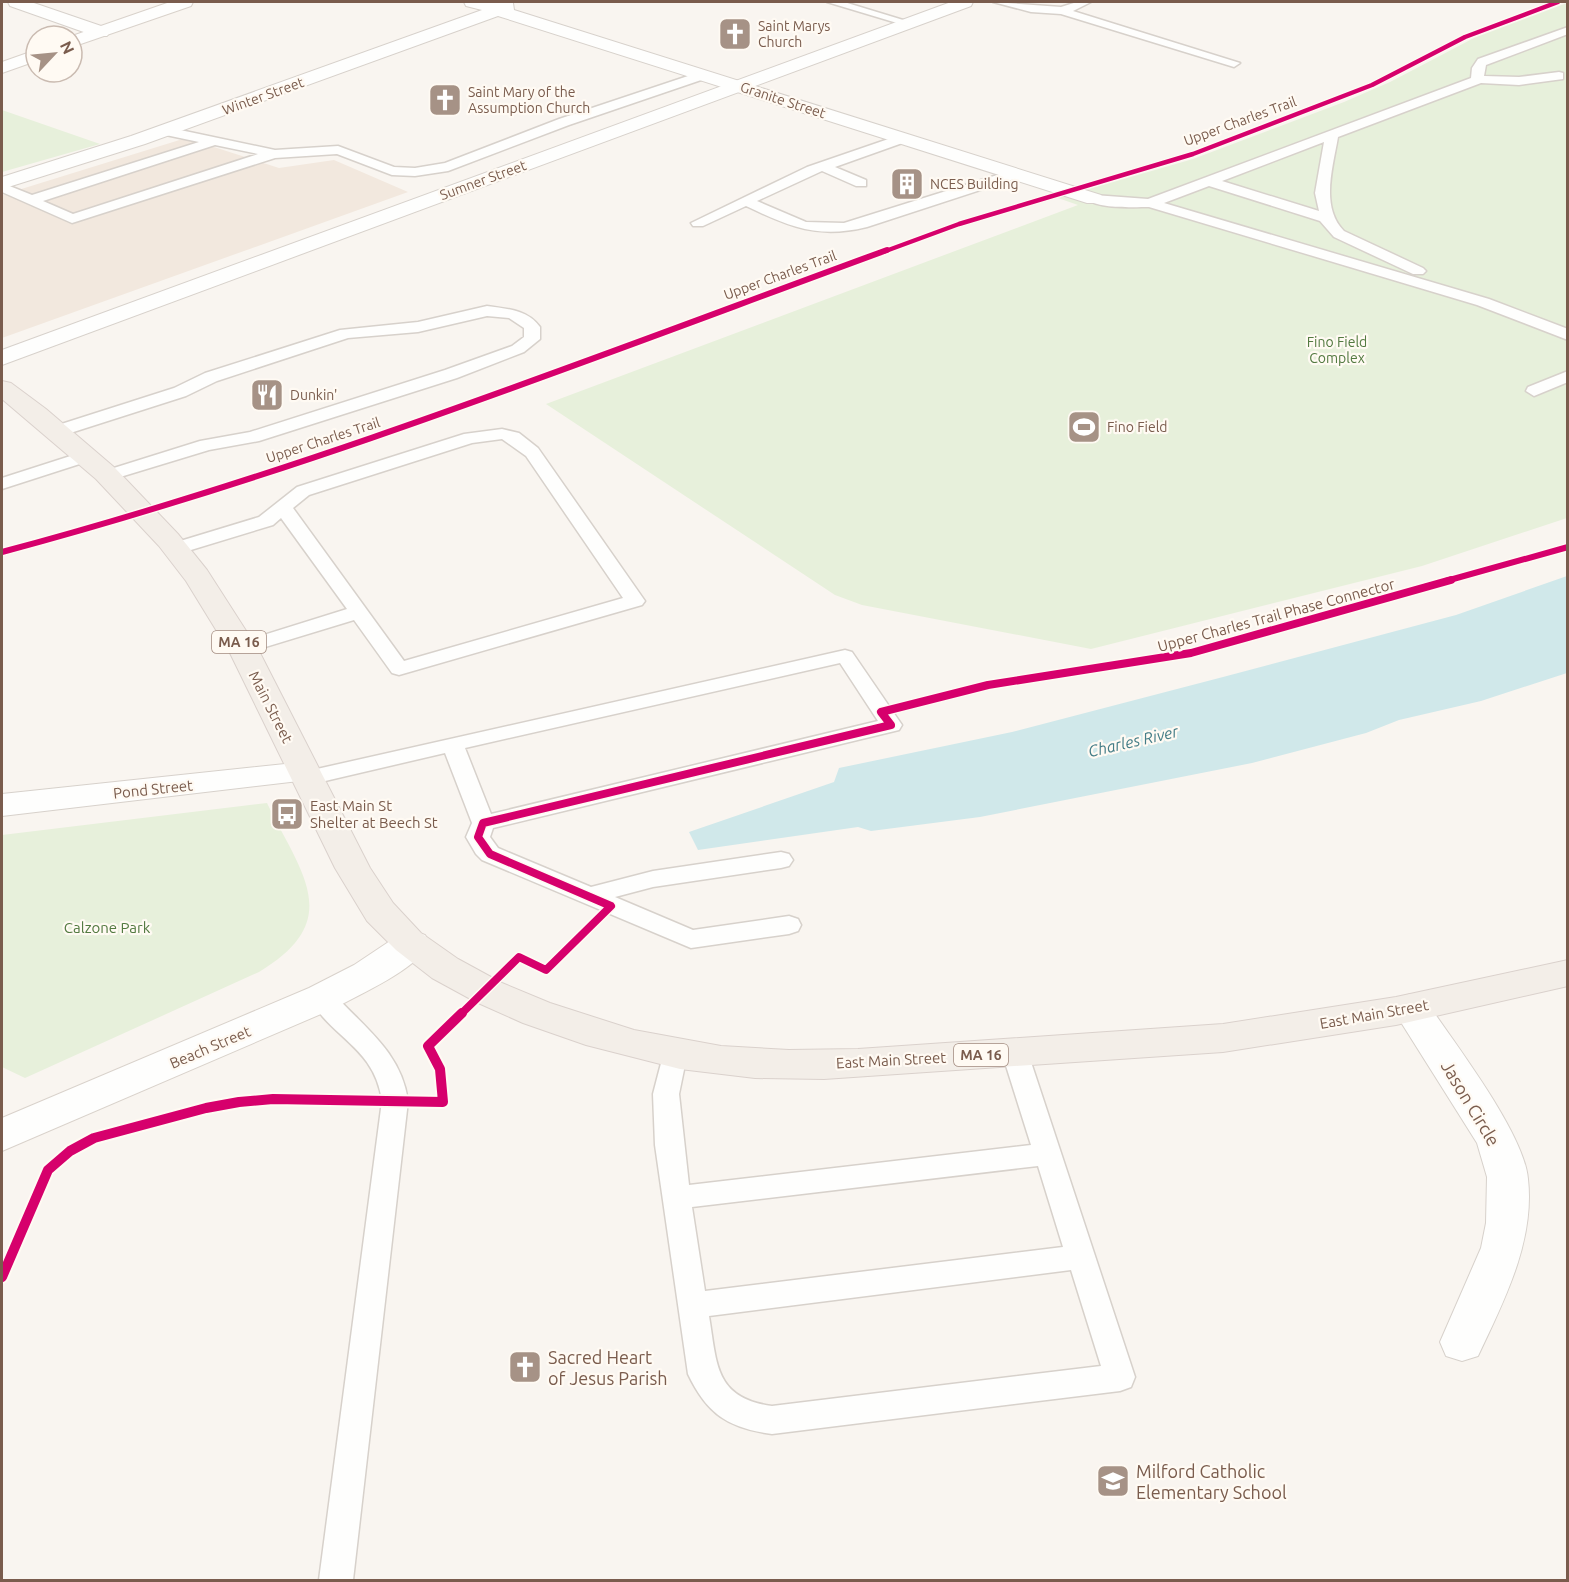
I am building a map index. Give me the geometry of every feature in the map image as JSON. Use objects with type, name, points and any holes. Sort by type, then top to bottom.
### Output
[{"type":"main road","name":"Main Street","points":[[2,388],[58,431],[107,476],[174,549],[210,595],[242,648],[370,898],[389,925],[412,944]]},
{"type":"main road","name":"East Main Street","points":[[412,944],[456,974],[520,1005],[622,1042],[674,1055],[720,1061],[795,1065],[1015,1053],[1220,1038],[1411,1008],[1568,973]]},
{"type":"street","points":[[16,2],[101,32]]},
{"type":"street","points":[[84,38],[185,2]]},
{"type":"street","name":"Granite Street","points":[[472,2],[1094,199]]},
{"type":"street","name":"Winter Street","points":[[2,183],[166,130],[522,2]]},
{"type":"street","name":"Sumner Street","points":[[2,358],[965,2]]},
{"type":"street","points":[[2,68],[24,60]]},
{"type":"street","name":"Pond Street","points":[[2,805],[306,775]]},
{"type":"street","name":"Beach Street","points":[[2,1135],[322,998],[361,978],[412,944]]},
{"type":"street","name":"Jason Circle","points":[[1411,1008],[1486,1122],[1499,1149],[1508,1177],[1507,1223],[1502,1248],[1462,1342]]},
{"type":"lane","points":[[833,2],[907,23]]},
{"type":"lane","points":[[999,2],[1031,9],[1062,11],[1234,63]]},
{"type":"lane","points":[[1062,11],[1086,2]]},
{"type":"lane","points":[[1478,79],[1478,68],[1482,62],[1568,30]]},
{"type":"lane","points":[[1533,73],[1563,76]]},
{"type":"lane","points":[[2,188],[72,219],[275,154],[338,150],[397,172],[433,170],[703,75]]},
{"type":"lane","points":[[1094,199],[1121,203],[1149,202],[1478,79],[1513,81],[1563,76]]},
{"type":"lane","points":[[166,130],[275,154]]},
{"type":"lane","points":[[1325,218],[1322,193],[1332,134]]},
{"type":"lane","points":[[698,223],[822,166],[903,138]]},
{"type":"lane","points":[[31,200],[213,142]]},
{"type":"lane","points":[[822,166],[861,183]]},
{"type":"lane","points":[[746,201],[807,228],[822,231],[862,224],[1015,174]]},
{"type":"lane","points":[[1208,180],[1325,218],[1339,234],[1483,302],[1568,335]]},
{"type":"lane","points":[[1149,202],[1483,302]]},
{"type":"lane","points":[[58,431],[180,392],[211,377],[356,332],[418,327],[487,311],[519,317],[529,323],[534,331],[532,339],[524,346],[480,364],[253,436],[206,445],[107,476]]},
{"type":"lane","points":[[1534,391],[1568,376]]},
{"type":"lane","points":[[174,549],[256,525],[273,517],[283,508],[303,491],[470,438],[502,434],[513,437],[532,452],[634,601],[399,669],[283,508]]},
{"type":"lane","points":[[2,484],[86,456]]},
{"type":"lane","points":[[242,648],[359,612]]},
{"type":"lane","points":[[306,775],[845,656],[891,725],[483,823]]},
{"type":"lane","points":[[453,744],[483,823],[478,837],[484,849],[490,854],[691,939],[789,925]]},
{"type":"lane","points":[[590,896],[638,882],[781,860]]},
{"type":"lane","points":[[322,998],[371,1047],[388,1068],[393,1079],[395,1101],[336,1581]]},
{"type":"lane","points":[[674,1055],[666,1094],[669,1145],[703,1374],[709,1389],[737,1413],[772,1420],[1120,1377],[1015,1053]]},
{"type":"lane","points":[[676,1198],[1048,1154]]},
{"type":"lane","points":[[692,1305],[1081,1257]]},
{"type":"shaded area","points":[[186,138],[279,168],[334,160],[408,192],[2,338],[2,195]]},
{"type":"green space","name":"Fino Field Complex","points":[[1567,3],[1567,518],[1422,566],[1091,649],[862,605],[835,595],[546,404],[1078,205],[1058,198],[1193,159],[1344,102],[1390,82],[1474,38]]},
{"type":"green space","points":[[2,110],[100,144],[2,172]]},
{"type":"green space","name":"Calzone Park","points":[[267,803],[302,874],[308,894],[309,914],[302,933],[286,953],[259,972],[25,1078],[2,1067],[2,835]]},
{"type":"water","name":"Charles River","points":[[1567,576],[1567,673],[1481,701],[1399,720],[1366,733],[1252,763],[980,817],[871,831],[858,827],[698,850],[689,832],[834,782],[839,768],[1012,732],[1223,677],[1456,615]]},
{"type":"cycle path","name":"Upper Charles Trail","points":[[2,552],[100,526],[381,435],[959,224],[1193,154],[1372,85],[1465,37],[1558,2]]},
{"type":"cycle path","name":"Upper Charles Trail Phase Connector","points":[[2,1277],[48,1170],[70,1151],[94,1138],[206,1108],[239,1102],[273,1099],[443,1102],[440,1069],[428,1046],[519,957],[546,970],[611,906],[490,854],[484,849],[478,837],[483,823],[891,725],[881,712],[988,685],[1191,653],[1568,547]]},
{"type":"place","name":"Saint Marys Church","points":[[735,34]]},
{"type":"place","name":"Saint Mary of the Assumption Church","points":[[445,100]]},
{"type":"place","name":"NCES Building","points":[[907,184]]},
{"type":"place","name":"Dunkin'","points":[[267,395]]},
{"type":"place","name":"Fino Field","points":[[1084,427]]},
{"type":"place","name":"East Main St Shelter at Beech St","points":[[287,814]]},
{"type":"place","name":"Sacred Heart of Jesus Parish","points":[[525,1367]]},
{"type":"place","name":"Milford Catholic Elementary School","points":[[1113,1481]]}]
